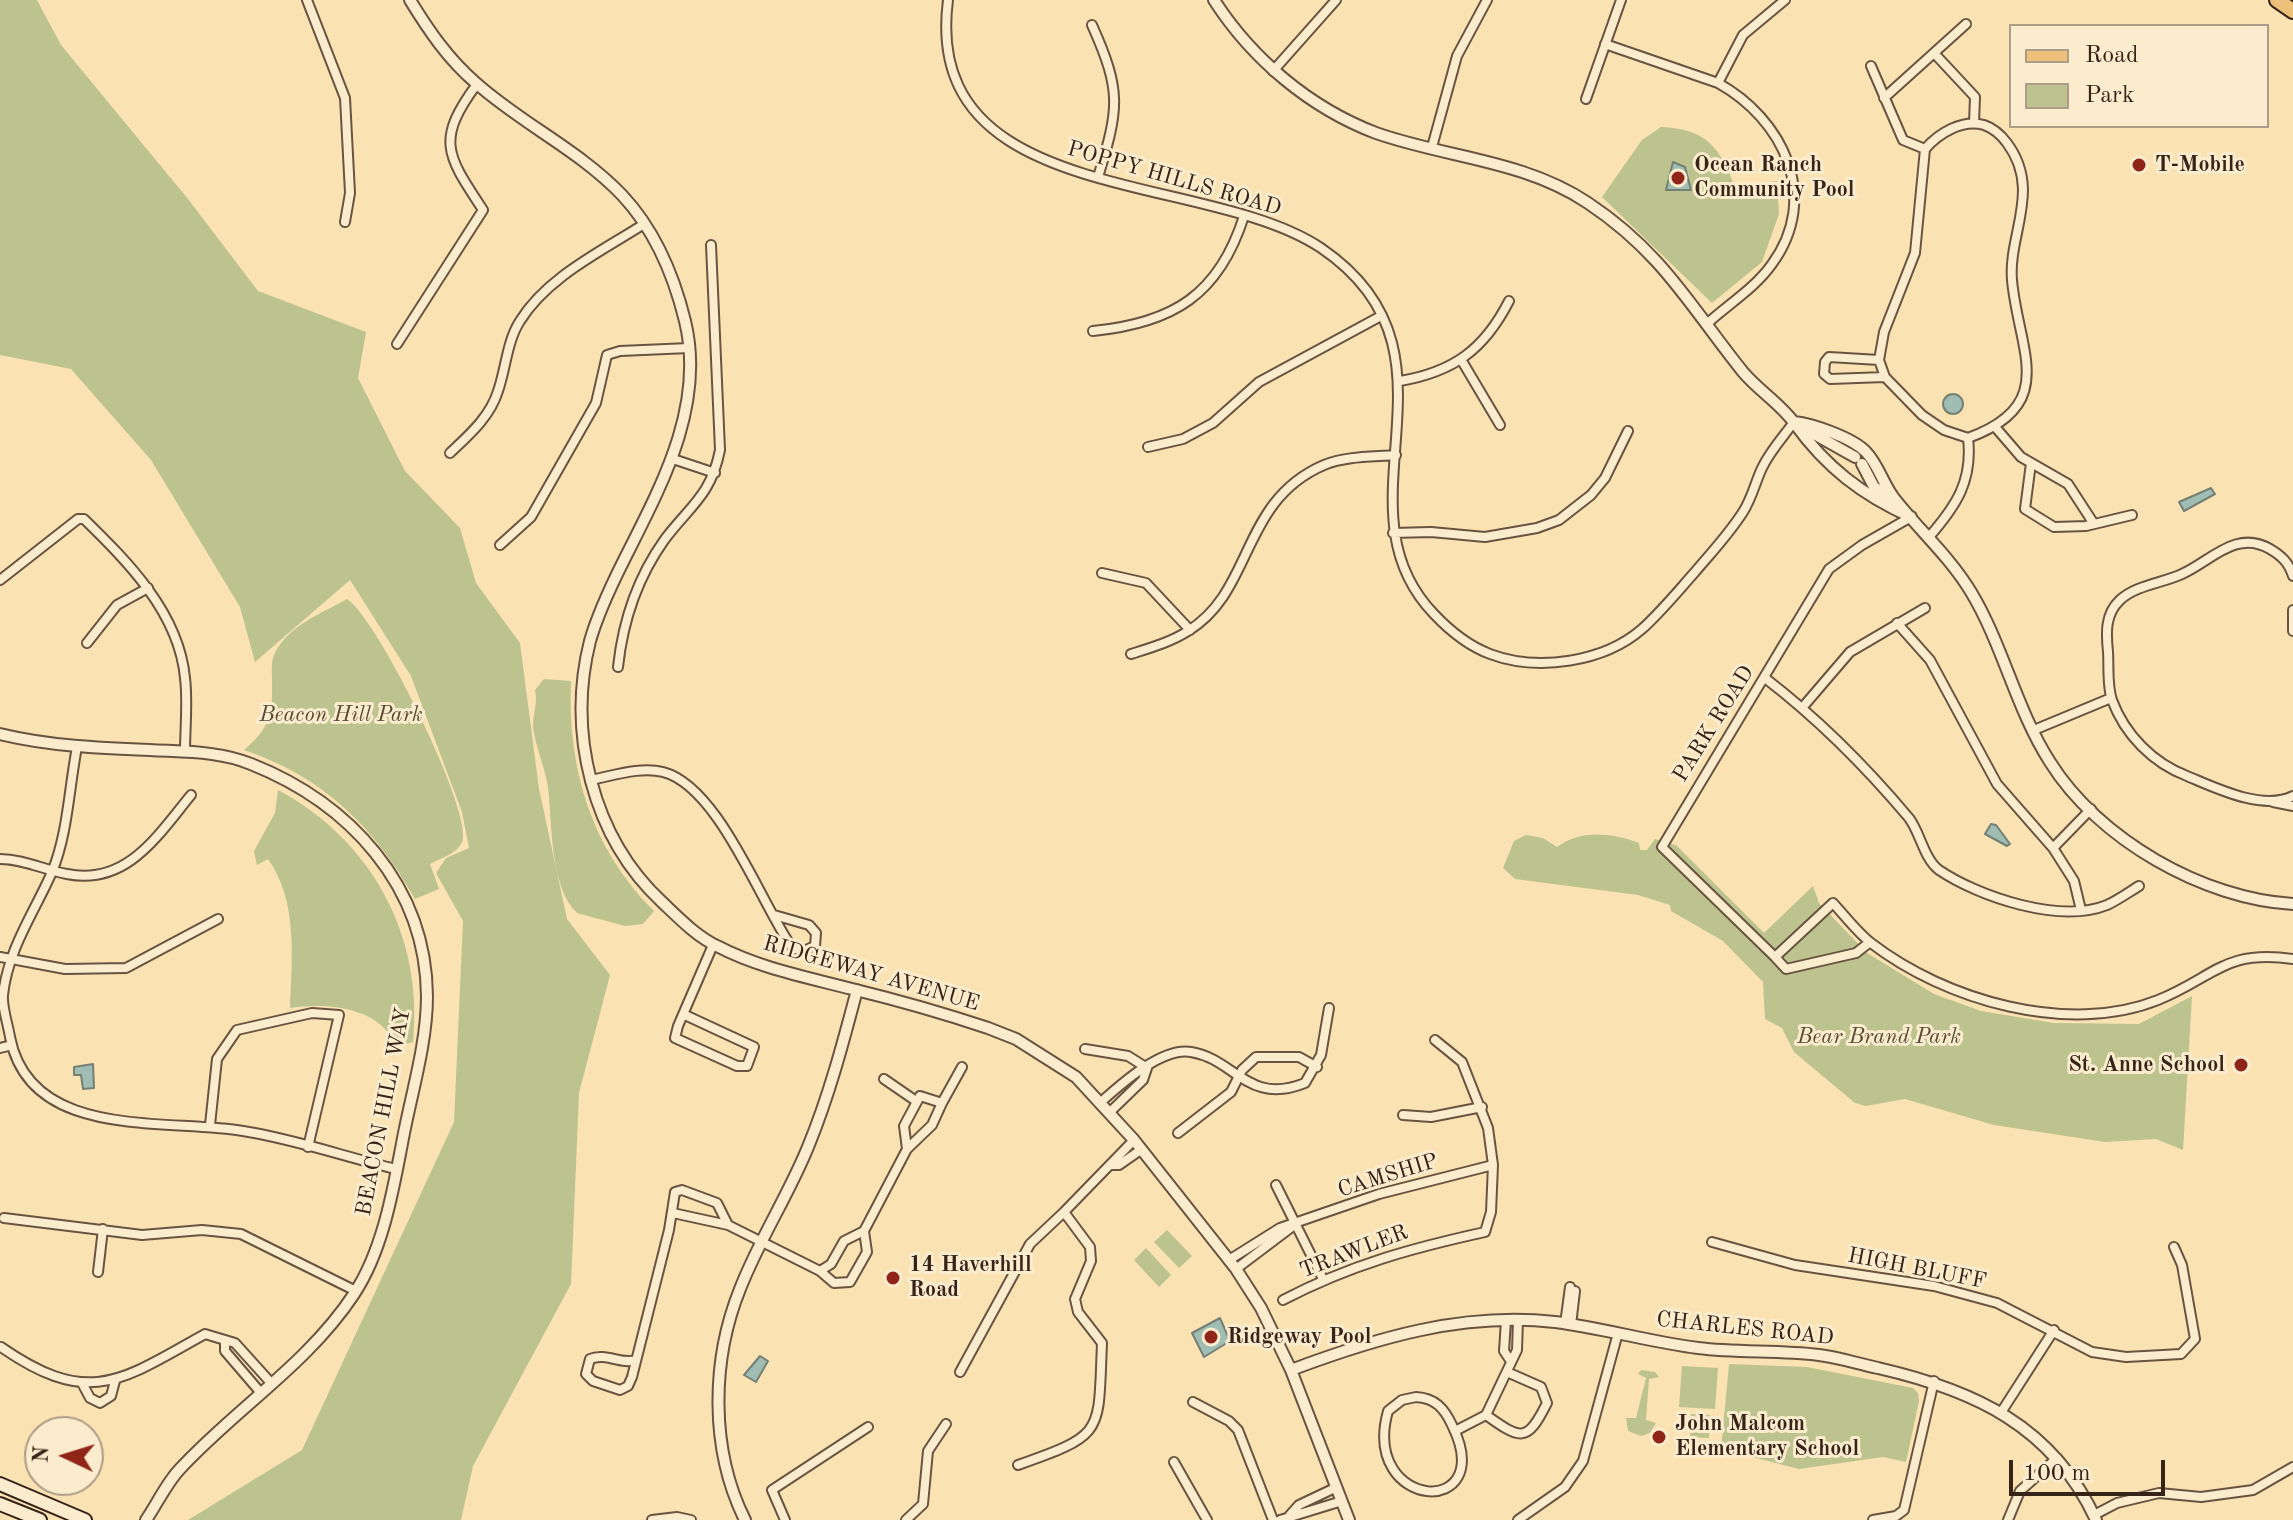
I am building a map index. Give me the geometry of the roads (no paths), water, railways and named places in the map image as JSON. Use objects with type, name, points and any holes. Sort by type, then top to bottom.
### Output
[{"type":"main road","points":[[2277,0],[2293,11]]},
{"type":"main road","points":[[0,1484],[85,1520]]},
{"type":"main road","points":[[0,1504],[40,1520]]},
{"type":"street","points":[[307,0],[345,98],[350,193],[345,222]]},
{"type":"street","name":"RIDGEWAY AVENUE","points":[[410,0],[429,32],[477,84],[598,173],[644,224],[679,298],[689,348],[686,406],[673,459],[605,598],[590,643],[582,695],[590,780],[611,831],[637,874],[679,919],[713,945],[774,970],[959,1018],[1016,1039],[1076,1077],[1111,1111],[1138,1144],[1232,1265],[1261,1308],[1291,1370],[1349,1520]]},
{"type":"street","name":"POPPY HILLS ROAD","points":[[948,0],[951,64],[960,87],[987,125],[1028,154],[1098,177],[1286,229],[1321,248],[1348,272],[1381,316],[1400,381],[1391,498],[1393,533],[1401,566],[1416,593],[1463,640],[1493,655],[1519,661],[1549,662],[1585,657],[1642,630],[1691,577],[1744,511],[1763,466],[1794,422]]},
{"type":"street","points":[[1214,0],[1273,71],[1305,95],[1355,124],[1432,147],[1502,163],[1586,202],[1650,253],[1709,322],[1752,383],[1794,422],[1803,439],[1854,487],[1911,517]]},
{"type":"street","points":[[1273,71],[1336,0]]},
{"type":"street","points":[[1432,147],[1457,56],[1487,0]]},
{"type":"street","points":[[1586,99],[1621,0]]},
{"type":"street","points":[[1718,83],[1743,35],[1785,0]]},
{"type":"street","points":[[1884,98],[1966,24]]},
{"type":"street","points":[[1092,25],[1112,69],[1116,99],[1114,124],[1098,177]]},
{"type":"street","points":[[1605,44],[1718,83],[1752,105],[1771,125],[1788,161],[1794,201],[1785,239],[1771,266],[1709,322]]},
{"type":"street","points":[[1934,53],[1975,97],[1974,123]]},
{"type":"street","points":[[1871,66],[1903,140],[1925,149]]},
{"type":"street","points":[[397,344],[483,210],[459,174],[450,148],[450,131],[455,114],[477,84]]},
{"type":"street","points":[[1974,123],[1990,127],[2003,138],[2015,154],[2021,172],[2022,211],[2012,278],[2028,368],[2011,415],[1996,428],[1968,438],[1944,430],[1922,415],[1885,377],[1879,360],[1884,332],[1915,253],[1925,149],[1945,132],[1974,123]]},
{"type":"street","points":[[1093,331],[1156,320],[1200,294],[1215,276],[1244,216]]},
{"type":"street","points":[[450,453],[475,429],[493,402],[515,330],[531,305],[549,287],[644,224]]},
{"type":"street","points":[[618,667],[623,624],[645,571],[666,537],[708,490],[715,473],[720,450],[711,245]]},
{"type":"street","points":[[1400,381],[1436,374],[1462,361],[1497,325],[1509,301]]},
{"type":"street","points":[[1148,447],[1183,439],[1213,423],[1268,376],[1381,316]]},
{"type":"street","points":[[500,545],[531,517],[596,403],[607,355],[620,351],[689,348]]},
{"type":"street","points":[[1879,360],[1829,357],[1825,362],[1824,374],[1830,379],[1885,377]]},
{"type":"street","points":[[1462,361],[1500,425]]},
{"type":"street","points":[[1794,422],[1813,424],[1854,455],[1874,487],[1897,501]]},
{"type":"street","points":[[1996,428],[2014,450],[2068,484],[2094,524]]},
{"type":"street","points":[[1393,533],[1431,532],[1485,537],[1537,528],[1559,520],[1591,495],[1605,478],[1628,431]]},
{"type":"street","points":[[1929,537],[1961,497],[1970,457],[1968,438]]},
{"type":"street","points":[[1835,470],[1854,455],[1868,453],[1881,481],[1971,592],[2051,763],[2091,809],[2133,845],[2184,875],[2246,897],[2293,904]]},
{"type":"street","points":[[1131,654],[1190,630],[1223,596],[1242,565],[1251,536],[1264,514],[1299,478],[1344,459],[1396,455]]},
{"type":"street","points":[[673,459],[715,473]]},
{"type":"street","points":[[2031,463],[2025,509],[2048,526],[2094,524],[2132,515]]},
{"type":"street","name":"PARK ROAD","points":[[1775,957],[1662,847],[1829,569],[1862,545],[1911,517]]},
{"type":"street","points":[[0,580],[75,522],[84,519],[148,588],[172,628],[185,676],[185,752]]},
{"type":"street","points":[[2293,576],[2290,565],[2260,543],[2236,543],[2186,572],[2140,588],[2120,600],[2106,629],[2111,698],[2129,734],[2176,772],[2237,795],[2293,806]]},
{"type":"street","points":[[1102,573],[1146,583],[1190,630]]},
{"type":"street","points":[[87,643],[117,605],[148,588]]},
{"type":"street","points":[[1802,708],[1850,652],[1925,608]]},
{"type":"street","points":[[2293,610],[2293,631]]},
{"type":"street","points":[[1897,623],[1930,660],[1997,784],[2053,848],[2074,881],[2081,910]]},
{"type":"street","points":[[1765,678],[1802,708],[1911,820],[1936,868],[1998,900],[2047,909],[2081,910],[2106,906],[2139,886]]},
{"type":"street","points":[[2034,730],[2111,698]]},
{"type":"street","name":"BEACON HILL WAY","points":[[0,734],[77,747],[219,754],[248,763],[311,793],[349,822],[379,857],[402,896],[419,945],[427,994],[423,1036],[383,1225],[356,1291],[329,1329],[177,1472],[146,1520]]},
{"type":"street","points":[[77,747],[66,822],[52,870],[11,957],[3,998],[12,1045],[21,1069],[49,1097],[86,1116],[146,1124],[210,1125],[396,1169]]},
{"type":"street","points":[[590,780],[652,770],[678,777],[725,829],[791,946],[802,952],[815,946],[816,933],[809,925],[774,915]]},
{"type":"street","points":[[0,859],[83,876],[115,871],[137,857],[191,795]]},
{"type":"street","points":[[2269,801],[2293,796]]},
{"type":"street","points":[[2053,848],[2091,809]]},
{"type":"street","points":[[1870,942],[1856,953],[1786,969],[1775,957],[1833,903],[1870,942],[1948,989],[1983,1000],[2048,1012],[2126,1010],[2192,985],[2224,963],[2263,955],[2293,959]]},
{"type":"street","points":[[0,957],[65,969],[126,968],[218,919]]},
{"type":"street","points":[[685,1015],[754,1047],[747,1066],[737,1066],[675,1038],[713,945]]},
{"type":"street","points":[[745,1520],[725,1459],[720,1377],[734,1305],[817,1125],[857,990]]},
{"type":"street","points":[[1101,1102],[1136,1072],[1163,1056],[1191,1052],[1259,1087],[1288,1088],[1305,1083],[1317,1067],[1329,1008]]},
{"type":"street","points":[[210,1125],[217,1059],[237,1030],[312,1013],[339,1015],[308,1147]]},
{"type":"street","points":[[1435,1040],[1462,1062],[1482,1107],[1493,1165]]},
{"type":"street","points":[[0,1048],[12,1045]]},
{"type":"street","points":[[1085,1049],[1128,1056],[1147,1068]]},
{"type":"street","points":[[1178,1133],[1223,1099],[1245,1065],[1262,1055],[1299,1057],[1317,1067]]},
{"type":"street","points":[[820,1271],[831,1264],[844,1241],[864,1231],[907,1149],[932,1125],[962,1067]]},
{"type":"street","points":[[1111,1111],[1143,1080],[1147,1068]]},
{"type":"street","points":[[884,1079],[916,1101]]},
{"type":"street","points":[[907,1149],[904,1126],[916,1101],[920,1096],[926,1096],[942,1103]]},
{"type":"street","points":[[1403,1115],[1431,1117],[1482,1107]]},
{"type":"street","points":[[960,1372],[1030,1244],[1110,1165],[1119,1165],[1138,1144]]},
{"type":"street","name":"CAMSHIP","points":[[1232,1265],[1294,1226],[1379,1194],[1493,1165]]},
{"type":"street","name":"TRAWLER","points":[[1283,1300],[1323,1279],[1395,1252],[1485,1232],[1491,1212],[1493,1165]]},
{"type":"street","points":[[1276,1185],[1323,1279]]},
{"type":"street","points":[[636,1360],[629,1363],[598,1356],[590,1359],[586,1374],[593,1381],[624,1390],[632,1377],[673,1213],[671,1199],[675,1192],[682,1190],[717,1203],[728,1225]]},
{"type":"street","points":[[1018,1465],[1076,1444],[1093,1430],[1100,1399],[1102,1343],[1078,1312],[1075,1299],[1091,1261],[1090,1247],[1064,1212]]},
{"type":"street","points":[[673,1213],[728,1225],[764,1240],[820,1271],[834,1283],[850,1282],[867,1252],[864,1231]]},
{"type":"street","points":[[4,1218],[142,1235],[202,1230],[241,1234],[356,1291]]},
{"type":"street","points":[[98,1272],[103,1229]]},
{"type":"street","name":"HIGH BLUFF","points":[[1712,1242],[1795,1265],[1934,1286],[1997,1303],[2092,1352],[2126,1357],[2181,1354],[2195,1339],[2182,1265],[2174,1247]]},
{"type":"street","points":[[1568,1324],[1573,1289]]},
{"type":"street","points":[[1506,1320],[1504,1351],[1510,1360]]},
{"type":"street","name":"CHARLES ROAD","points":[[1291,1370],[1409,1330],[1506,1320],[1568,1324],[1698,1348],[1821,1355],[1934,1381],[2002,1411],[2057,1458],[2081,1487],[2095,1518]]},
{"type":"street","points":[[1455,1431],[1486,1415],[1517,1350],[1518,1320]]},
{"type":"street","points":[[2002,1411],[2054,1330]]},
{"type":"street","points":[[1518,1520],[1565,1487],[1583,1461],[1618,1333]]},
{"type":"street","points":[[1,1347],[49,1376],[82,1383],[115,1381],[205,1334],[235,1343],[272,1384]]},
{"type":"street","points":[[225,1342],[225,1351],[261,1393]]},
{"type":"street","points":[[1486,1415],[1515,1435],[1525,1435],[1534,1430],[1547,1403],[1541,1387],[1507,1372]]},
{"type":"street","points":[[82,1383],[90,1398],[100,1403],[111,1396],[115,1381]]},
{"type":"street","points":[[1873,1520],[1896,1516],[1904,1510],[1934,1381]]},
{"type":"street","points":[[1416,1397],[1437,1402],[1455,1431],[1462,1461],[1458,1477],[1449,1488],[1435,1494],[1421,1493],[1400,1479],[1384,1437],[1388,1411],[1395,1404],[1416,1397]]},
{"type":"street","points":[[1193,1402],[1229,1421],[1238,1430],[1273,1520]]},
{"type":"street","points":[[906,1520],[923,1504],[928,1451],[946,1424]]},
{"type":"street","points":[[785,1520],[772,1490],[868,1427]]},
{"type":"street","points":[[2008,1520],[2020,1491],[2057,1458]]},
{"type":"street","points":[[1174,1462],[1207,1520]]},
{"type":"street","points":[[2095,1518],[2117,1503],[2159,1493],[2201,1497],[2253,1490],[2293,1467]]},
{"type":"street","points":[[1285,1518],[1299,1505],[1337,1487]]},
{"type":"street","points":[[1285,1518],[1342,1501]]},
{"type":"street","points":[[652,1520],[677,1517],[691,1520]]},
{"type":"water","name":"Ocean Ranch Community Pool","points":[[1673,162],[1685,167],[1691,190],[1666,190]]},
{"type":"water","points":[[1953,394],[1960,397],[1963,404],[1960,411],[1953,414],[1946,411],[1943,404],[1946,397]]},
{"type":"water","points":[[2211,488],[2215,494],[2184,511],[2179,502]]},
{"type":"water","points":[[1991,824],[1996,825],[2010,844],[2007,846],[1985,834]]},
{"type":"water","points":[[93,1064],[94,1088],[83,1089],[81,1075],[74,1075],[74,1067]]},
{"type":"water","name":"Ridgeway Pool","points":[[1220,1318],[1230,1341],[1204,1357],[1192,1333]]},
{"type":"water","points":[[760,1356],[768,1361],[756,1382],[744,1375]]},
{"type":"place","name":"T-Mobile","points":[[2139,165]]},
{"type":"place","name":"Ocean Ranch Community Pool","points":[[1678,178]]},
{"type":"place","name":"St. Anne School","points":[[2241,1065]]},
{"type":"place","name":"14 Haverhill Road","points":[[893,1278]]},
{"type":"place","name":"Ridgeway Pool","points":[[1211,1337]]},
{"type":"place","name":"John Malcom Elementary School","points":[[1659,1437]]},
{"type":"park label","name":"Beacon Hill Park","points":[[341,715]]},
{"type":"park label","name":"Bear Brand Park","points":[[1879,1037]]}]
